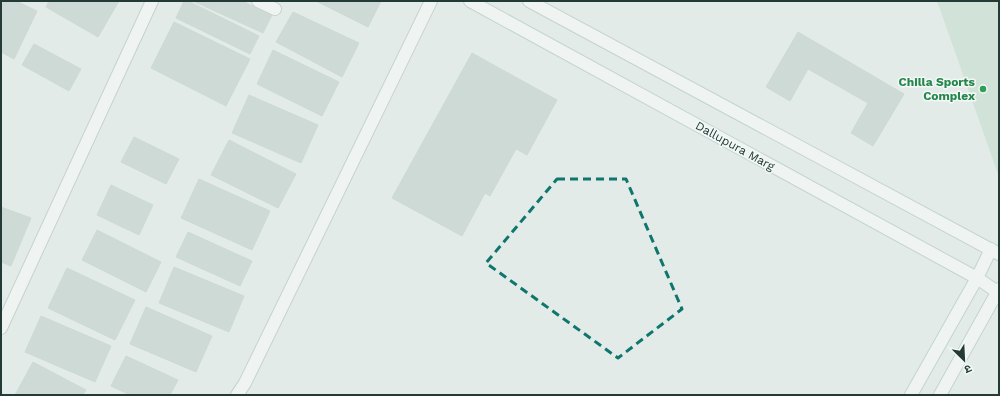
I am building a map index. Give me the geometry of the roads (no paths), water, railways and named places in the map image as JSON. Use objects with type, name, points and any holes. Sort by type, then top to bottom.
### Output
[{"type":"main road","points":[[1,328],[152,1]]},
{"type":"main road","points":[[258,1],[275,9]]},
{"type":"main road","points":[[237,395],[245,383],[431,1]]},
{"type":"main road","name":"Dallupura Marg","points":[[470,1],[977,278],[998,292]]},
{"type":"main road","points":[[529,1],[995,252],[977,278],[911,395]]},
{"type":"main road","points":[[940,395],[998,292]]},
{"type":"place","name":"Chilla Sports Complex","points":[[983,89]]}]
